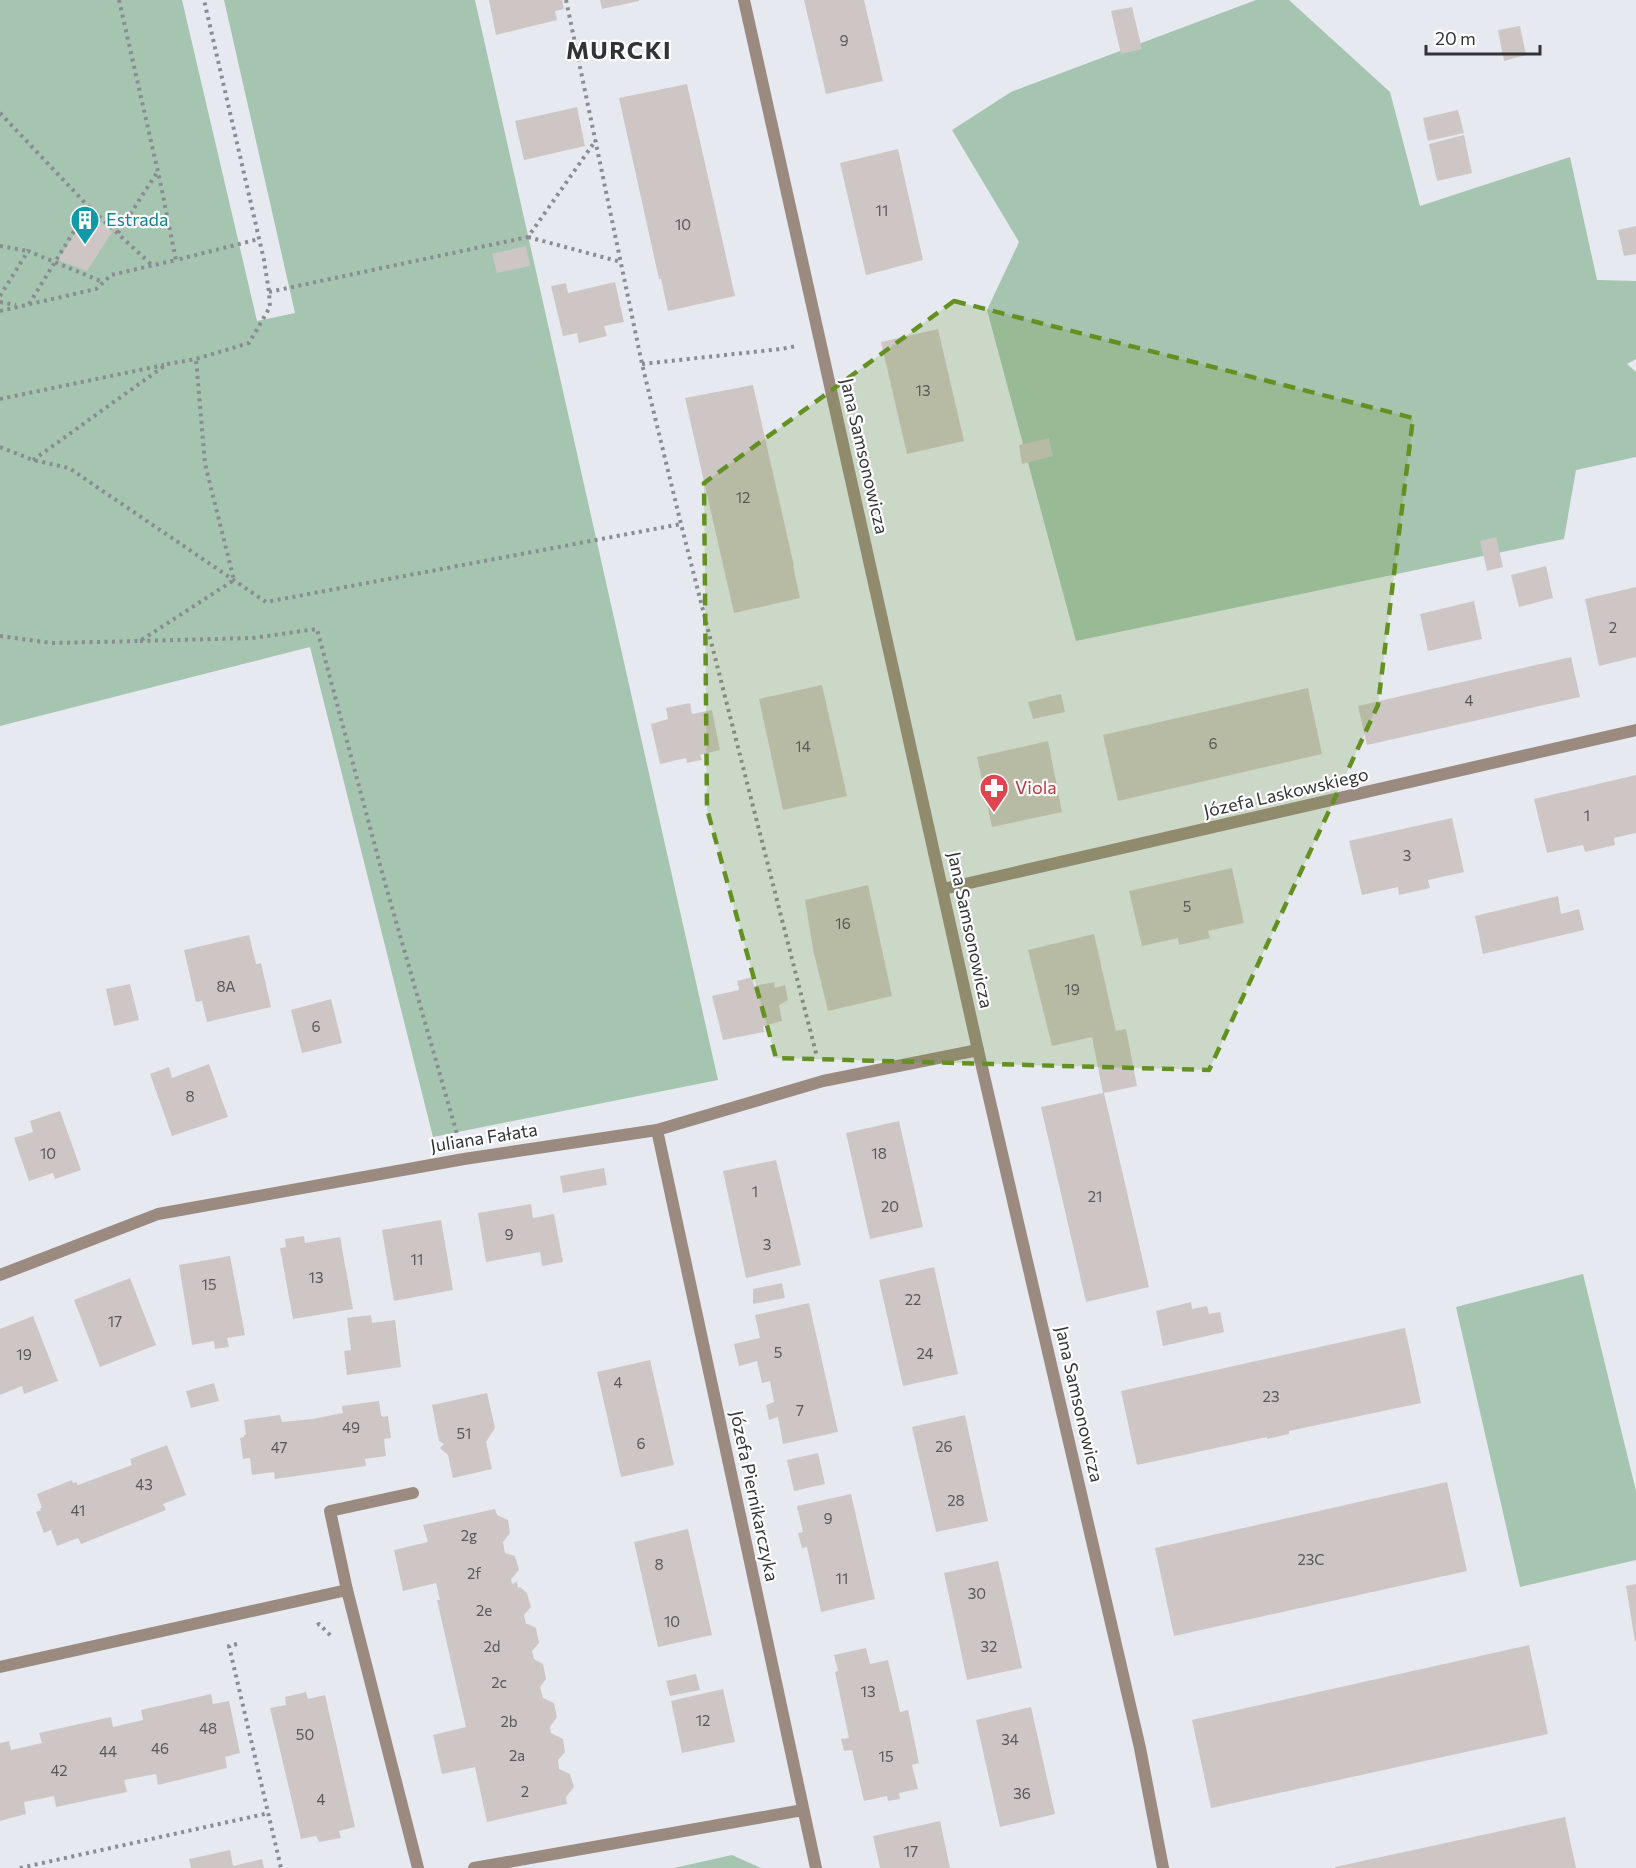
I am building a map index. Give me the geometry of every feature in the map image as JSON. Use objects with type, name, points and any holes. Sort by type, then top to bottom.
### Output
[{"type":"street","name":"Jana Samsonowicza","points":[[744,0],[978,1050],[1140,1748],[1164,1868]]},
{"type":"street","name":"Józefa Laskowskiego","points":[[943,889],[1636,730]]},
{"type":"street","name":"Juliana Fałata","points":[[0,1275],[158,1214],[464,1159],[657,1130],[824,1081],[978,1050]]},
{"type":"street","name":"Józefa Piernikarczyka","points":[[657,1130],[816,1868]]},
{"type":"street","points":[[413,1493],[330,1511],[347,1590],[418,1868]]},
{"type":"street","points":[[0,1667],[347,1590]]},
{"type":"street","points":[[474,1868],[803,1810]]},
{"type":"path","points":[[119,0],[176,260]]},
{"type":"path","points":[[0,399],[196,359],[249,343],[270,308],[259,239],[204,0]]},
{"type":"path","points":[[566,0],[642,364],[824,1081]]},
{"type":"path","points":[[0,113],[89,207],[153,266]]},
{"type":"path","points":[[528,237],[596,139]]},
{"type":"path","points":[[118,233],[158,171]]},
{"type":"path","points":[[29,304],[89,207]]},
{"type":"path","points":[[269,292],[528,237],[621,262]]},
{"type":"path","points":[[0,311],[96,289],[111,275],[259,239]]},
{"type":"path","points":[[0,246],[28,251],[104,282]]},
{"type":"path","points":[[0,296],[28,251]]},
{"type":"path","points":[[0,302],[20,306]]},
{"type":"path","points":[[642,364],[781,349],[820,340]]},
{"type":"path","points":[[196,359],[205,464],[234,580]]},
{"type":"path","points":[[33,459],[167,364]]},
{"type":"path","points":[[0,447],[33,459],[69,468],[266,602],[681,524]]},
{"type":"path","points":[[140,641],[234,580]]},
{"type":"path","points":[[0,636],[51,643],[252,638],[317,629],[383,876],[464,1159]]},
{"type":"path","points":[[308,1627],[320,1624],[332,1637]]},
{"type":"path","points":[[241,1643],[229,1646],[281,1868]]},
{"type":"path","points":[[20,1868],[269,1813]]},
{"type":"highlighted area","points":[[954,301],[1413,418],[1378,705],[1209,1070],[776,1058],[707,809],[704,483]]},
{"type":"green space","points":[[0,0],[182,0],[257,321],[295,313],[224,0],[475,0],[718,1080],[433,1137],[310,647],[0,726]]},
{"type":"green space","points":[[1256,0],[1289,0],[1390,92],[1420,206],[1570,157],[1597,280],[1636,281],[1636,359],[1627,364],[1636,372],[1636,457],[1576,470],[1564,539],[1076,641],[987,310],[1019,242],[952,130],[1011,92]]},
{"type":"green space","points":[[1583,1274],[1636,1491],[1636,1560],[1520,1587],[1456,1307]]},
{"type":"green space","points":[[732,1855],[761,1868],[674,1868]]},
{"type":"building","points":[[489,0],[562,0],[564,9],[555,11],[557,20],[496,35]]},
{"type":"building","points":[[600,0],[639,0],[639,1],[602,9]]},
{"type":"building","points":[[804,0],[864,0],[883,81],[826,94]]},
{"type":"building","points":[[1132,7],[1142,49],[1121,54],[1111,11]]},
{"type":"building","points":[[1520,26],[1526,55],[1504,61],[1498,30]]},
{"type":"building","points":[[687,84],[735,296],[668,311],[619,98]]},
{"type":"building","points":[[577,107],[585,146],[524,160],[515,121]]},
{"type":"building","points":[[1458,110],[1464,133],[1428,141],[1423,118]]},
{"type":"building","points":[[1464,135],[1472,173],[1437,181],[1429,144]]},
{"type":"building","points":[[898,149],[923,260],[866,275],[840,163]]},
{"type":"building","name":"Estrada","points":[[89,211],[112,232],[87,271],[58,260]]},
{"type":"building","points":[[1636,226],[1636,254],[1624,256],[1618,230]]},
{"type":"building","points":[[526,246],[530,266],[497,273],[492,254]]},
{"type":"building","points":[[615,282],[624,322],[604,326],[607,336],[579,343],[577,333],[563,336],[551,286],[566,283],[568,293]]},
{"type":"building","points":[[938,329],[964,441],[907,454],[881,342]]},
{"type":"building","points":[[753,385],[800,598],[734,613],[685,398]]},
{"type":"building","points":[[1049,438],[1053,456],[1022,464],[1019,445]]},
{"type":"building","points":[[1496,537],[1503,567],[1487,571],[1480,541]]},
{"type":"building","points":[[1546,566],[1553,598],[1519,607],[1511,575]]},
{"type":"building","points":[[1636,587],[1636,657],[1599,666],[1585,599]]},
{"type":"building","points":[[1474,601],[1482,639],[1428,651],[1420,614]]},
{"type":"building","points":[[1571,657],[1580,697],[1367,745],[1358,706]]},
{"type":"building","points":[[822,685],[847,796],[783,810],[759,699]]},
{"type":"building","points":[[1308,688],[1322,754],[1118,801],[1103,735]]},
{"type":"building","points":[[1061,694],[1065,712],[1033,719],[1028,702]]},
{"type":"building","points":[[690,703],[692,714],[712,710],[720,750],[700,755],[702,760],[687,763],[686,758],[660,764],[651,724],[668,719],[666,708]]},
{"type":"building","points":[[1048,741],[1062,812],[992,827],[977,757]]},
{"type":"building","points":[[1636,775],[1636,833],[1614,838],[1615,845],[1585,852],[1583,845],[1547,853],[1534,799]]},
{"type":"building","points":[[1452,818],[1464,872],[1428,880],[1430,888],[1399,895],[1398,887],[1362,895],[1349,841]]},
{"type":"building","points":[[1232,868],[1244,923],[1208,931],[1210,938],[1179,945],[1178,938],[1142,946],[1129,891]]},
{"type":"building","points":[[868,885],[892,996],[828,1011],[813,949],[805,900]]},
{"type":"building","points":[[1558,896],[1561,914],[1579,909],[1584,930],[1483,954],[1475,916]]},
{"type":"building","points":[[1094,934],[1116,1031],[1126,1029],[1137,1086],[1104,1093],[1149,1287],[1086,1302],[1041,1107],[1103,1093],[1092,1037],[1052,1046],[1028,950]]},
{"type":"building","points":[[249,935],[256,964],[261,963],[271,1007],[207,1022],[202,1001],[196,1002],[184,950]]},
{"type":"building","points":[[752,977],[754,986],[774,982],[775,988],[785,985],[788,1000],[779,1005],[782,1021],[763,1026],[764,1032],[723,1040],[712,996],[739,990],[737,981]]},
{"type":"building","points":[[130,984],[139,1020],[114,1026],[106,989]]},
{"type":"building","points":[[331,999],[342,1043],[302,1053],[291,1010]]},
{"type":"building","points":[[209,1064],[228,1117],[172,1136],[150,1074],[169,1067],[172,1078]]},
{"type":"building","points":[[60,1111],[81,1170],[55,1179],[53,1173],[29,1181],[14,1138],[33,1132],[30,1121]]},
{"type":"building","points":[[899,1121],[923,1227],[870,1239],[846,1133]]},
{"type":"building","points":[[776,1160],[801,1265],[746,1278],[723,1171]]},
{"type":"building","points":[[604,1168],[607,1185],[563,1193],[560,1176]]},
{"type":"building","points":[[531,1204],[533,1218],[554,1214],[563,1262],[542,1266],[540,1252],[486,1262],[478,1213]]},
{"type":"building","points":[[441,1220],[453,1290],[394,1301],[382,1230]]},
{"type":"building","points":[[304,1236],[305,1243],[340,1237],[353,1309],[293,1319],[280,1248],[286,1247],[285,1239]]},
{"type":"building","points":[[230,1256],[245,1335],[227,1338],[229,1347],[215,1349],[214,1341],[192,1345],[179,1265]]},
{"type":"building","points":[[934,1267],[958,1374],[903,1386],[879,1280]]},
{"type":"building","points":[[130,1278],[156,1345],[100,1367],[74,1300]]},
{"type":"building","points":[[782,1283],[785,1298],[753,1304],[753,1289]]},
{"type":"building","points":[[1191,1302],[1192,1309],[1207,1306],[1209,1314],[1220,1312],[1224,1332],[1163,1346],[1156,1311]]},
{"type":"building","points":[[809,1303],[838,1432],[783,1444],[778,1417],[769,1420],[766,1405],[774,1402],[770,1381],[762,1383],[757,1361],[739,1366],[734,1344],[760,1338],[755,1315]]},
{"type":"building","points":[[371,1315],[372,1323],[395,1320],[401,1367],[347,1375],[344,1351],[351,1350],[347,1318]]},
{"type":"building","points":[[33,1316],[58,1381],[24,1394],[22,1386],[0,1395],[0,1329]]},
{"type":"building","points":[[1405,1328],[1421,1403],[1289,1431],[1289,1434],[1267,1439],[1267,1437],[1137,1465],[1121,1391]]},
{"type":"building","points":[[650,1360],[674,1465],[621,1477],[597,1372]]},
{"type":"building","points":[[214,1383],[219,1401],[191,1408],[186,1391]]},
{"type":"building","points":[[487,1393],[495,1428],[486,1442],[492,1469],[453,1478],[448,1455],[440,1448],[444,1444],[439,1441],[432,1405]]},
{"type":"building","points":[[379,1401],[381,1415],[388,1416],[391,1438],[384,1439],[386,1456],[365,1459],[366,1466],[275,1479],[274,1472],[252,1475],[250,1458],[243,1459],[240,1438],[246,1435],[244,1420],[280,1415],[282,1422],[312,1419],[343,1413],[342,1406]]},
{"type":"building","points":[[965,1415],[988,1521],[936,1532],[912,1427]]},
{"type":"building","points":[[167,1445],[186,1495],[163,1504],[166,1510],[81,1544],[78,1538],[57,1546],[51,1530],[44,1533],[36,1512],[42,1508],[37,1494],[72,1480],[78,1485],[132,1465],[130,1459]]},
{"type":"building","points":[[818,1453],[825,1484],[794,1491],[787,1460]]},
{"type":"building","points":[[1447,1482],[1467,1571],[1174,1636],[1155,1548]]},
{"type":"building","points":[[851,1494],[875,1599],[821,1612],[807,1547],[802,1548],[798,1533],[803,1532],[797,1506]]},
{"type":"building","points":[[495,1509],[497,1515],[508,1520],[510,1533],[503,1542],[505,1553],[515,1556],[519,1570],[511,1579],[512,1584],[517,1582],[518,1588],[520,1587],[527,1593],[531,1607],[524,1615],[526,1624],[536,1628],[539,1643],[532,1651],[534,1659],[543,1664],[546,1679],[540,1687],[543,1698],[554,1703],[557,1717],[550,1727],[551,1733],[563,1739],[565,1752],[558,1760],[559,1769],[570,1774],[574,1787],[566,1797],[567,1804],[487,1822],[475,1767],[442,1774],[433,1735],[466,1727],[437,1600],[440,1600],[436,1583],[403,1591],[394,1550],[428,1542],[423,1525]]},
{"type":"building","points":[[688,1529],[712,1635],[658,1647],[634,1542]]},
{"type":"building","points":[[998,1561],[1022,1668],[967,1680],[944,1573]]},
{"type":"building","points":[[1636,1584],[1636,1641],[1635,1642],[1626,1586]]},
{"type":"building","points":[[1529,1645],[1548,1734],[1211,1808],[1192,1720]]},
{"type":"building","points":[[866,1648],[870,1664],[888,1660],[900,1712],[908,1710],[919,1763],[912,1765],[918,1789],[899,1793],[900,1799],[888,1801],[887,1796],[864,1801],[852,1750],[844,1751],[841,1739],[849,1738],[835,1672],[838,1671],[834,1655]]},
{"type":"building","points":[[696,1674],[700,1690],[670,1696],[666,1681]]},
{"type":"building","points":[[723,1689],[735,1742],[682,1753],[671,1701]]},
{"type":"building","points":[[306,1692],[308,1699],[325,1695],[355,1827],[339,1831],[341,1838],[319,1842],[316,1836],[301,1839],[270,1708],[286,1705],[285,1697]]},
{"type":"building","points":[[211,1694],[213,1704],[229,1701],[240,1753],[225,1757],[227,1768],[158,1785],[156,1774],[124,1780],[127,1792],[56,1807],[54,1796],[24,1802],[26,1814],[0,1821],[0,1743],[9,1741],[11,1750],[42,1743],[39,1733],[111,1717],[113,1727],[143,1720],[141,1710]]},
{"type":"building","points":[[1031,1707],[1055,1814],[1000,1827],[976,1720]]},
{"type":"building","points":[[1565,1817],[1576,1868],[1335,1868],[1335,1867]]},
{"type":"building","points":[[940,1821],[950,1868],[880,1868],[873,1836]]},
{"type":"building","points":[[230,1850],[233,1866],[262,1859],[264,1868],[191,1868],[189,1859]]},
{"type":"place","name":"Estrada","points":[[85,246]]},
{"type":"place","name":"Viola","points":[[994,814]]},
{"type":"district","name":"MURCKI","points":[[619,51]]}]
